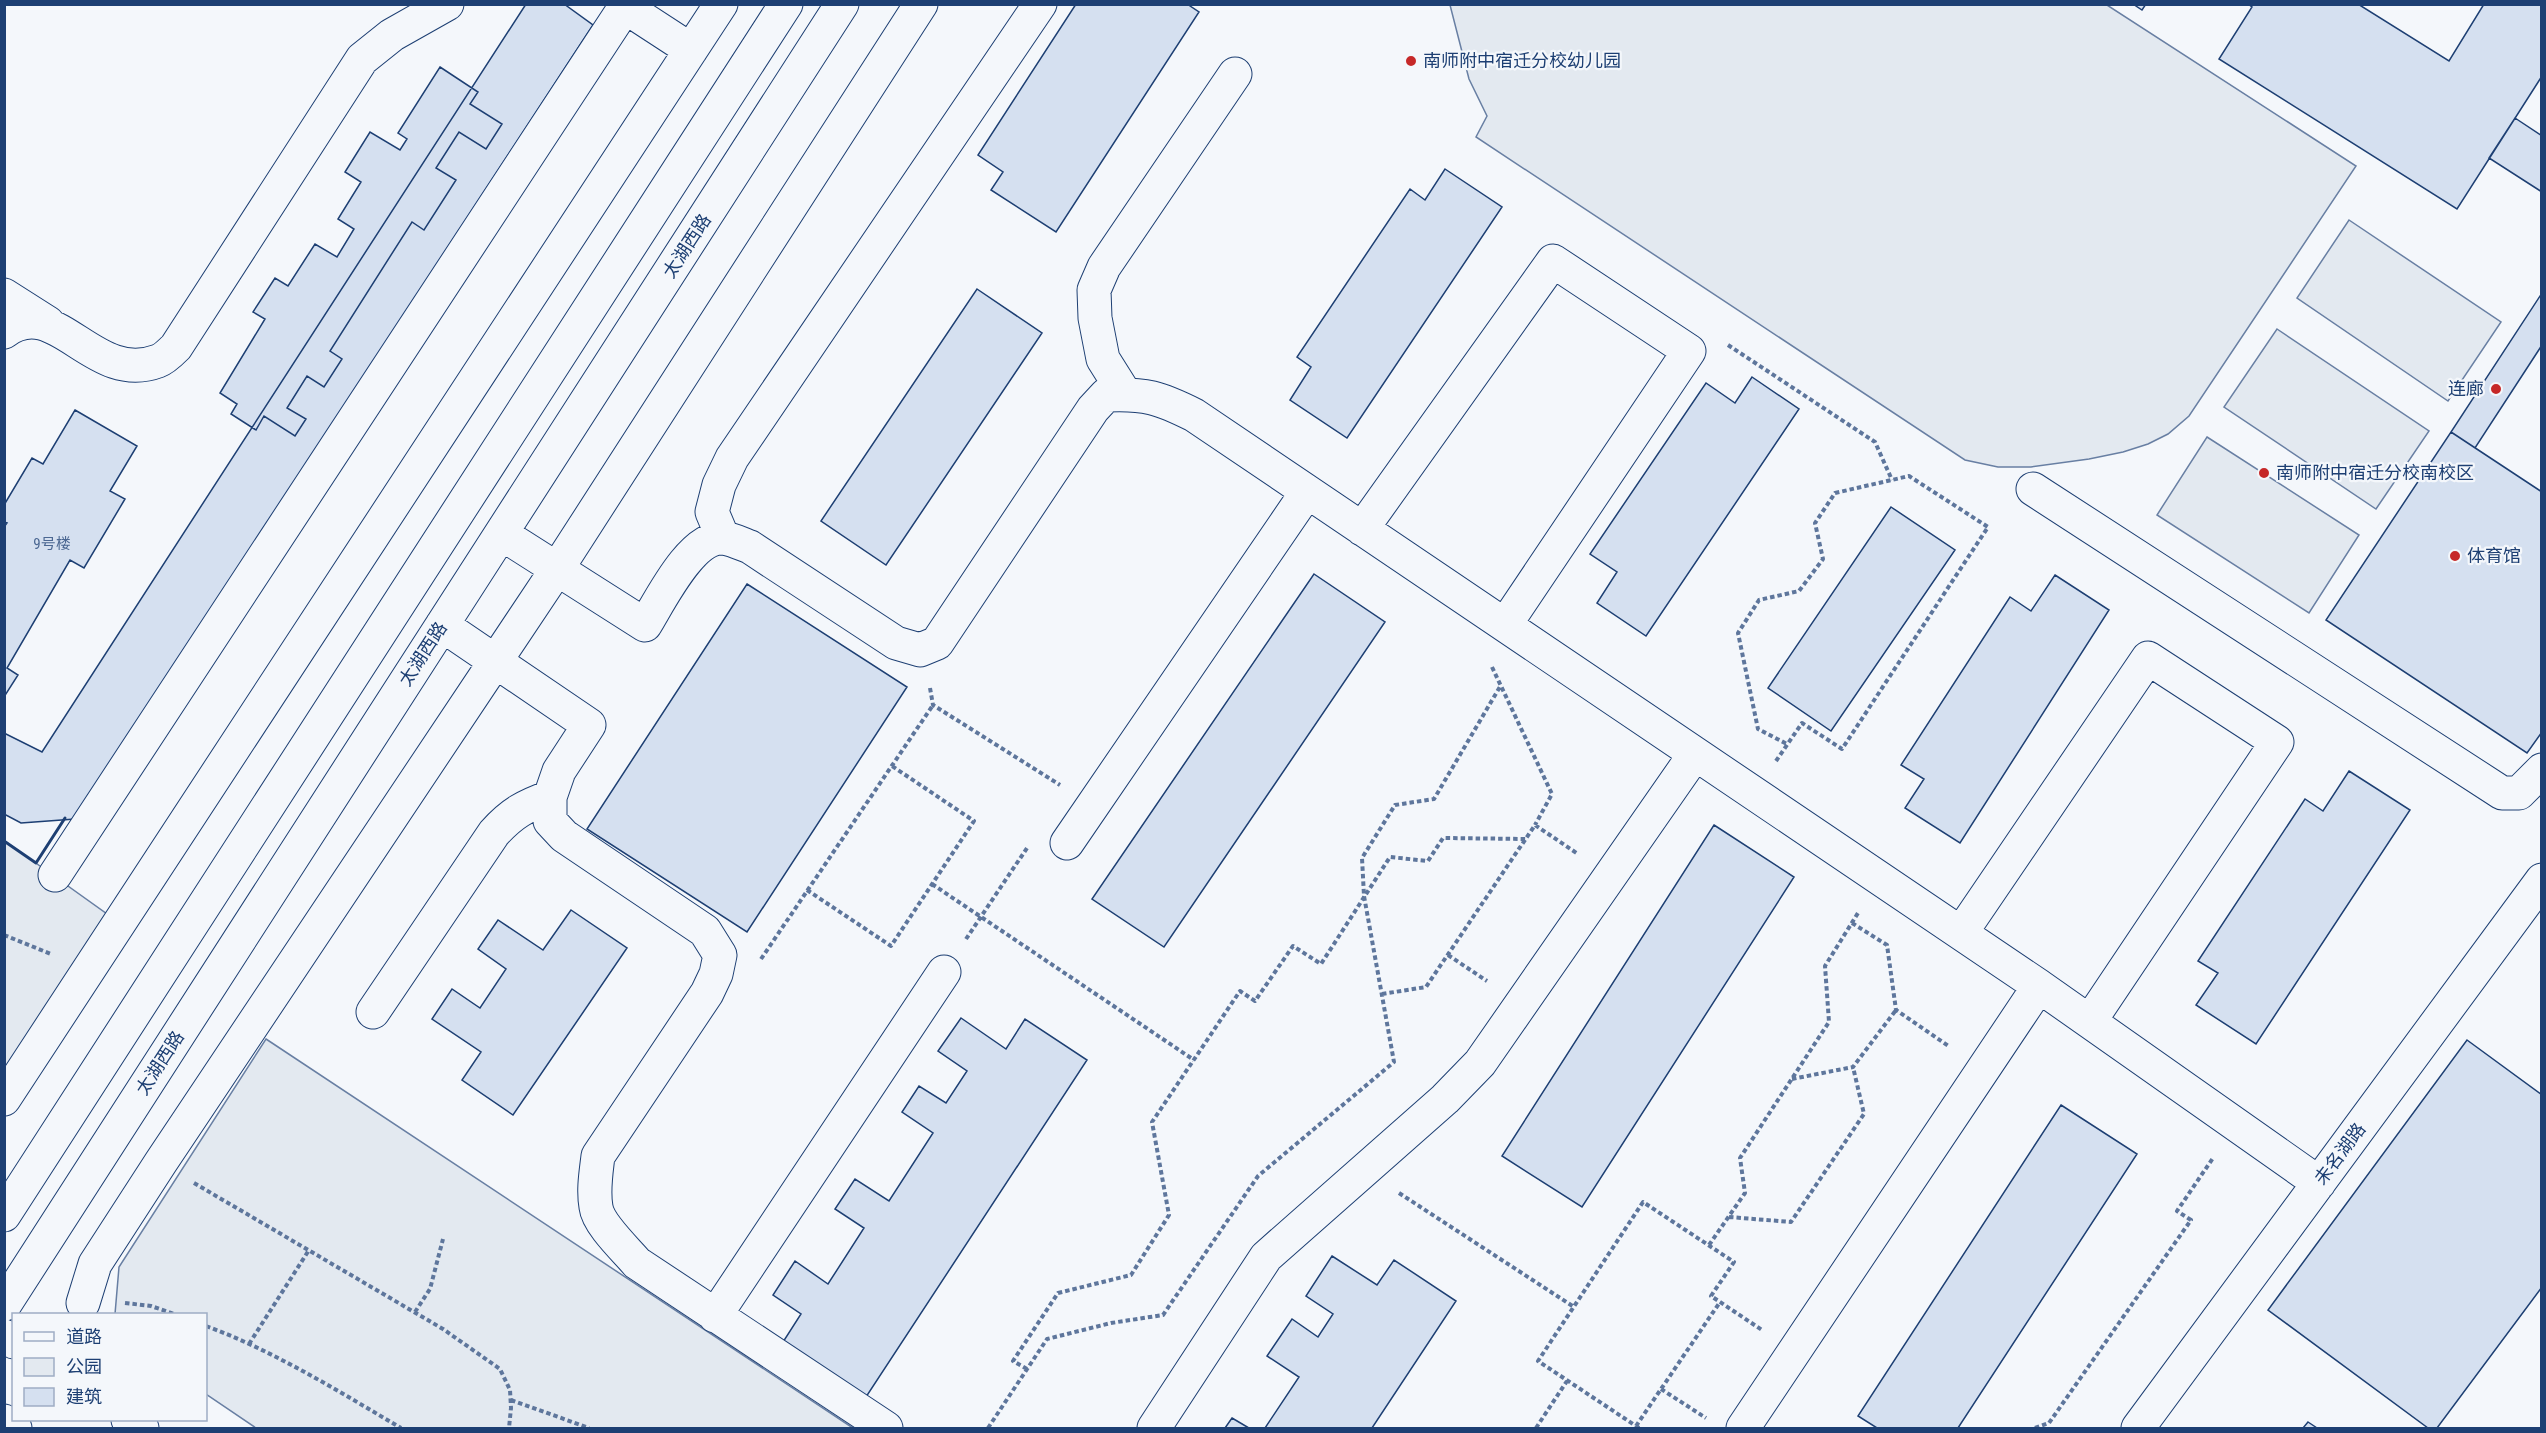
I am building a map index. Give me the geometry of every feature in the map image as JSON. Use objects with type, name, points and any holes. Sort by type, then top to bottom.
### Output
[{"type":"street","points":[[4,295],[99,357],[124,364],[159,361],[176,347],[362,59],[392,35],[447,4]]},
{"type":"street","points":[[4,1099],[721,4]]},
{"type":"street","points":[[4,1215],[786,4]]},
{"type":"street","name":"太湖西路","points":[[5,1304],[842,4]]},
{"type":"street","points":[[83,1303],[95,1264],[557,569],[921,4]]},
{"type":"street","points":[[723,538],[712,512],[719,485],[732,458],[1040,4]]},
{"type":"street","points":[[55,875],[625,6],[691,50]]},
{"type":"street","points":[[1125,394],[1103,359],[1095,318],[1094,290],[1104,267],[1236,74]]},
{"type":"street","points":[[1362,529],[1553,261],[1689,351],[1505,625]]},
{"type":"street","points":[[4,332],[17,322],[32,320],[48,323]]},
{"type":"street","points":[[502,534],[645,625],[691,556],[703,543],[723,538],[750,547],[896,643],[920,650],[937,643],[1093,409],[1106,395],[1125,394],[1162,399],[1184,410],[1307,492],[1961,933],[2319,1183]]},
{"type":"street","points":[[2033,489],[2502,793],[2519,793],[2541,770]]},
{"type":"street","points":[[1067,843],[1307,492]]},
{"type":"street","points":[[442,625],[589,725],[559,771],[550,797],[550,821],[564,836],[705,931],[720,955],[716,974],[707,993],[598,1156],[595,1183],[596,1210],[611,1233],[637,1263],[886,1428]]},
{"type":"street","points":[[1961,933],[2148,658],[2277,742],[2090,1022]]},
{"type":"street","points":[[1154,1428],[1266,1257],[1445,1099],[1480,1063],[1695,754]]},
{"type":"street","points":[[373,1012],[494,833],[508,817],[527,805],[550,797]]},
{"type":"street","name":"未名湖路","points":[[2138,1428],[2541,880]]},
{"type":"street","points":[[715,1316],[944,972]]},
{"type":"street","points":[[1728,1426],[1795,1351],[2039,986]]},
{"type":"street","points":[[4,1421],[15,1428]]},
{"type":"path","points":[[1689,351],[1713,335],[1875,442],[1892,480]]},
{"type":"path","points":[[1787,744],[1758,729],[1738,633],[1759,600],[1799,591],[1823,559],[1815,523],[1835,493],[1910,476],[1988,527],[1842,749],[1802,723]]},
{"type":"path","points":[[1382,994],[1426,987],[1528,839],[1552,794],[1488,659],[1505,625]]},
{"type":"path","points":[[920,650],[933,705],[1093,805]]},
{"type":"path","points":[[988,1428],[1047,1339],[1111,1323],[1163,1315],[1258,1176],[1394,1062],[1364,896],[1362,858],[1395,805],[1434,800],[1501,685]]},
{"type":"path","points":[[758,964],[933,705]]},
{"type":"path","points":[[807,890],[891,946],[974,821],[892,766]]},
{"type":"path","points":[[1535,825],[1611,877]]},
{"type":"path","points":[[944,972],[1034,838]]},
{"type":"path","points":[[1027,1369],[1013,1360],[1058,1293],[1131,1275],[1169,1215],[1152,1122],[1240,991],[1255,1001],[1293,946],[1321,964],[1390,857],[1428,861],[1443,838],[1528,839]]},
{"type":"path","points":[[1709,1245],[1745,1193],[1740,1158],[1829,1022],[1825,966],[1881,879]]},
{"type":"path","points":[[932,884],[1194,1060]]},
{"type":"path","points":[[1791,1080],[1853,1067],[1896,1010],[1887,945],[1852,923]]},
{"type":"path","points":[[4,934],[89,970]]},
{"type":"path","points":[[1448,955],[1521,1004]]},
{"type":"path","points":[[1896,1010],[1984,1069]]},
{"type":"path","points":[[1729,1217],[1791,1222],[1864,1114],[1853,1067]]},
{"type":"path","points":[[2035,1428],[2049,1424],[2191,1220],[2177,1211],[2236,1124]]},
{"type":"path","points":[[161,1162],[415,1312],[500,1369],[510,1390],[508,1428]]},
{"type":"path","points":[[1364,1170],[1574,1307]]},
{"type":"path","points":[[1720,1302],[1638,1427],[1538,1361],[1643,1202],[1734,1262],[1711,1296],[1795,1351]]},
{"type":"path","points":[[415,1312],[430,1290],[443,1239]]},
{"type":"path","points":[[249,1344],[309,1250]]},
{"type":"path","points":[[207,1326],[249,1344],[339,1391],[401,1428]]},
{"type":"path","points":[[1536,1428],[1567,1381]]},
{"type":"path","points":[[1661,1389],[1728,1426]]},
{"type":"path","points":[[511,1400],[589,1428]]},
{"type":"green space","points":[[1450,5],[2107,5],[2356,166],[2189,416],[2168,434],[2148,444],[2123,452],[2089,459],[2031,467],[1998,467],[1965,460],[1476,137],[1487,116],[1469,79]]},
{"type":"green space","points":[[2349,220],[2501,322],[2448,401],[2297,298]]},
{"type":"green space","points":[[2277,329],[2429,431],[2376,509],[2224,407]]},
{"type":"green space","points":[[2207,437],[2359,535],[2309,613],[2157,515]]},
{"type":"green space","points":[[5,841],[121,924],[5,1104]]},
{"type":"green space","points":[[266,1039],[853,1428],[256,1428],[207,1395],[207,1313],[115,1313],[119,1267]]},
{"type":"building","points":[[526,4],[564,4],[593,25],[75,819],[21,823],[4,814],[4,733],[42,752]]},
{"type":"building","points":[[1076,4],[1187,4],[1199,12],[1056,232],[991,190],[1003,172],[978,155]]},
{"type":"building","points":[[2133,4],[2146,4],[2142,10]]},
{"type":"building","points":[[2248,4],[2358,4],[2449,61],[2484,4],[2542,4],[2542,76],[2457,209],[2219,59],[2252,7]]},
{"type":"building","points":[[440,67],[478,92],[470,104],[502,124],[486,149],[459,132],[436,168],[456,180],[424,230],[412,222],[330,351],[342,359],[324,387],[307,376],[287,408],[306,419],[295,436],[264,416],[256,430],[231,414],[237,404],[220,393],[265,319],[253,312],[275,278],[288,286],[315,244],[337,257],[354,229],[338,219],[361,182],[345,172],[370,132],[400,150],[407,139],[398,133]]},
{"type":"building","points":[[2515,118],[2542,136],[2542,192],[2489,158]]},
{"type":"building","points":[[1445,169],[1502,207],[1347,438],[1290,400],[1311,367],[1297,357],[1410,189],[1425,200]]},
{"type":"building","points":[[977,289],[1042,333],[886,565],[821,521]]},
{"type":"building","name":"连廊","points":[[2542,293],[2542,345],[2475,448],[2451,432]]},
{"type":"building","points":[[1752,377],[1799,409],[1646,636],[1597,603],[1617,572],[1590,554],[1706,383],[1735,403]]},
{"type":"building","points":[[75,410],[137,446],[110,491],[125,499],[84,568],[70,560],[7,668],[18,675],[4,697],[4,527],[7,523],[4,522],[4,505],[32,458],[43,464]]},
{"type":"building","name":"体育馆","points":[[2451,432],[2542,492],[2542,732],[2527,753],[2326,620]]},
{"type":"building","points":[[1891,507],[1955,550],[1831,731],[1768,688]]},
{"type":"building","points":[[1314,574],[1385,622],[1164,947],[1092,899]]},
{"type":"building","points":[[2055,575],[2109,610],[1960,843],[1905,808],[1924,779],[1901,765],[2010,597],[2031,611]]},
{"type":"building","points":[[747,584],[907,687],[747,932],[587,829]]},
{"type":"building","points":[[2349,771],[2410,810],[2256,1044],[2196,1005],[2218,973],[2198,961],[2305,799],[2323,811]]},
{"type":"building","points":[[1714,825],[1794,877],[1582,1207],[1502,1156]]},
{"type":"building","points":[[571,910],[627,948],[513,1115],[462,1080],[481,1052],[432,1019],[452,989],[480,1008],[506,969],[478,949],[498,920],[543,950]]},
{"type":"building","points":[[961,1018],[1006,1049],[1025,1019],[1087,1060],[866,1397],[783,1342],[801,1314],[773,1295],[795,1261],[828,1284],[864,1228],[835,1209],[855,1179],[889,1201],[933,1133],[902,1112],[919,1086],[946,1103],[967,1071],[938,1051]]},
{"type":"building","points":[[2467,1040],[2542,1095],[2542,1287],[2437,1428],[2428,1428],[2268,1310]]},
{"type":"building","points":[[2061,1105],[2137,1154],[1958,1428],[1877,1428],[1858,1416]]},
{"type":"building","points":[[1332,1256],[1377,1285],[1394,1260],[1456,1301],[1372,1428],[1265,1428],[1299,1377],[1267,1356],[1292,1319],[1318,1337],[1333,1314],[1306,1296]]},
{"type":"building","points":[[1232,1418],[1249,1428],[1225,1428]]},
{"type":"building","points":[[2308,1422],[2317,1428],[2303,1428]]},
{"type":"wall","points":[[4,841],[36,863],[65,818]]},
{"type":"place","name":"南师附中宿迁分校幼儿园","points":[[1411,61]]},
{"type":"place","name":"连廊","points":[[2496,389]]},
{"type":"place","name":"南师附中宿迁分校南校区","points":[[2264,473]]},
{"type":"place","name":"体育馆","points":[[2455,556]]}]
